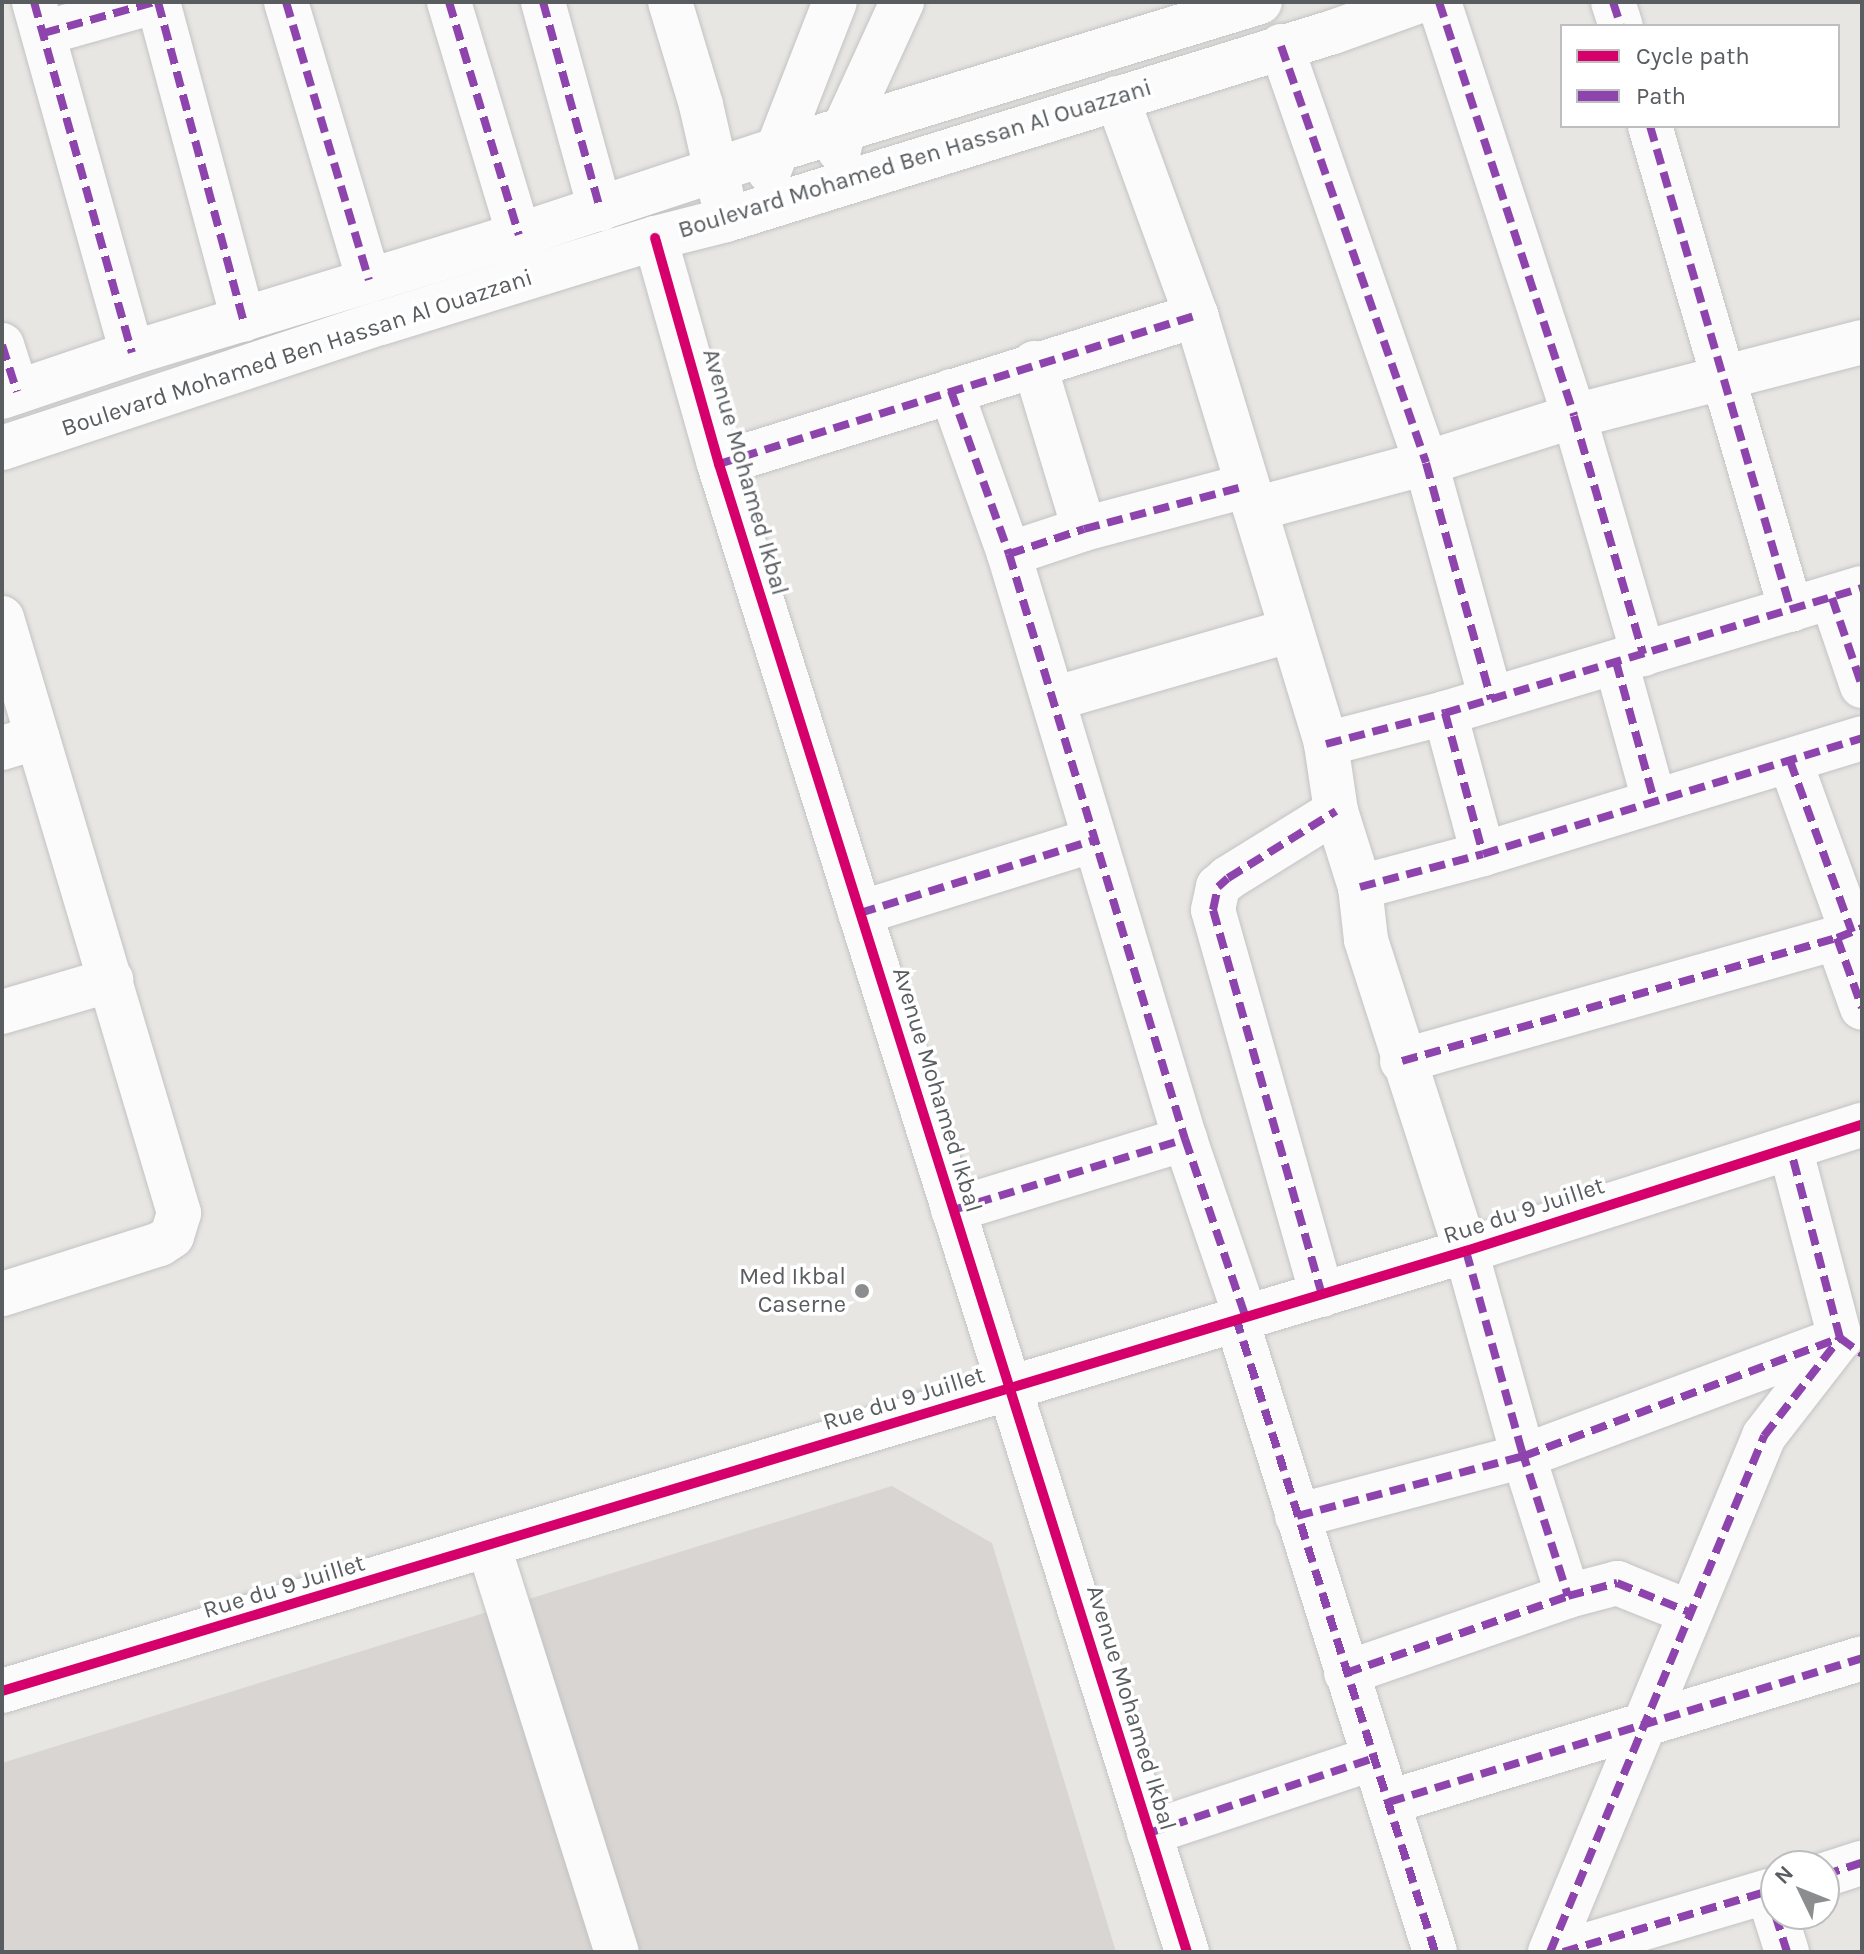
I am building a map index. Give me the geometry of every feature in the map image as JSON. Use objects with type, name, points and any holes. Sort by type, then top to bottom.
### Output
[{"type":"street","points":[[132,353],[39,17],[156,2],[243,320]]},
{"type":"street","points":[[286,2],[369,280]]},
{"type":"street","points":[[449,2],[519,235]]},
{"type":"street","points":[[543,2],[600,209]]},
{"type":"street","points":[[670,2],[716,169],[741,215]]},
{"type":"street","points":[[741,215],[776,150],[835,2]]},
{"type":"street","points":[[830,187],[843,131],[902,2]]},
{"type":"street","name":"Boulevard Mohamed Ben Hassan Al Ouazzani","points":[[9,394],[132,353],[519,235],[776,150],[1260,2]]},
{"type":"street","name":"Boulevard Mohamed Ben Hassan Al Ouazzani","points":[[2,448],[381,323],[655,238],[741,215],[1417,2]]},
{"type":"street","points":[[1439,2],[1574,416],[1629,658],[1654,800]]},
{"type":"street","points":[[1613,2],[1620,24]]},
{"type":"street","points":[[1281,46],[1426,463],[1491,699]]},
{"type":"street","points":[[1117,98],[1196,315],[1289,631],[1326,744],[1336,811],[1360,887],[1366,940],[1402,1061],[1466,1251],[1524,1456],[1568,1596]]},
{"type":"street","points":[[1651,128],[1725,378],[1828,599],[1862,686]]},
{"type":"street","name":"Avenue Mohamed Ikbal","points":[[655,238],[719,464],[1187,1952]]},
{"type":"street","points":[[719,464],[1034,363],[1196,315]]},
{"type":"street","points":[[1009,554],[1084,529],[1426,463],[1574,416],[1862,342]]},
{"type":"street","points":[[2,345],[9,394]]},
{"type":"street","points":[[1034,363],[1084,529]]},
{"type":"street","points":[[951,391],[1009,554],[1241,1316],[1297,1516],[1435,1952]]},
{"type":"street","points":[[1326,744],[1445,713],[1828,599]]},
{"type":"street","points":[[2,618],[20,743],[111,980],[179,1213],[172,1236],[160,1244],[2,1294]]},
{"type":"street","points":[[1053,699],[1289,631]]},
{"type":"street","points":[[1445,713],[1483,854]]},
{"type":"street","points":[[1360,887],[1483,854],[1862,738]]},
{"type":"street","points":[[1790,761],[1850,933],[1862,1008]]},
{"type":"street","points":[[1322,1295],[1213,910],[1218,887],[1228,878],[1336,811]]},
{"type":"street","points":[[860,913],[1094,840]]},
{"type":"street","points":[[1402,1061],[1850,933]]},
{"type":"street","points":[[2,1012],[111,980]]},
{"type":"street","name":"Rue du 9 Juillet","points":[[2,1691],[489,1547],[1241,1316],[1322,1295],[1862,1125]]},
{"type":"street","points":[[953,1210],[1185,1139]]},
{"type":"street","points":[[1790,1147],[1851,1346]]},
{"type":"street","points":[[1297,1516],[1524,1456],[1851,1346]]},
{"type":"street","points":[[1550,1952],[1764,1436],[1851,1346]]},
{"type":"street","points":[[489,1547],[617,1952]]},
{"type":"street","points":[[1346,1673],[1568,1596],[1617,1583],[1689,1612]]},
{"type":"street","points":[[1389,1802],[1862,1658]]},
{"type":"street","points":[[1149,1833],[1372,1759]]},
{"type":"street","points":[[1840,1870],[1862,1863]]},
{"type":"street","points":[[1563,1952],[1760,1895]]},
{"type":"street","points":[[1782,1930],[1787,1952]]},
{"type":"shaded area","points":[[892,1486],[992,1543],[1116,1952],[2,1952],[2,1763]]},
{"type":"marked path","points":[[34,2],[132,353]]},
{"type":"marked path","points":[[44,33],[154,2]]},
{"type":"marked path","points":[[158,2],[243,320]]},
{"type":"marked path","points":[[286,2],[369,280]]},
{"type":"marked path","points":[[449,2],[519,235]]},
{"type":"marked path","points":[[543,2],[600,209]]},
{"type":"marked path","points":[[1439,2],[1574,416],[1643,654]]},
{"type":"marked path","points":[[1613,2],[1620,24]]},
{"type":"marked path","points":[[1281,46],[1426,463],[1491,699]]},
{"type":"marked path","points":[[1651,128],[1791,610]]},
{"type":"marked path","points":[[719,464],[1196,315]]},
{"type":"marked path","points":[[2,345],[17,392]]},
{"type":"marked path","points":[[951,391],[1009,554],[1185,1139]]},
{"type":"marked path","points":[[1009,554],[1084,529],[1246,486]]},
{"type":"marked path","points":[[1326,744],[1445,713],[1862,588]]},
{"type":"marked path","points":[[1832,598],[1862,686]]},
{"type":"marked path","points":[[1616,662],[1654,800]]},
{"type":"marked path","points":[[1445,713],[1483,854]]},
{"type":"marked path","points":[[1360,887],[1483,854],[1862,738]]},
{"type":"marked path","points":[[1790,761],[1852,932]]},
{"type":"marked path","points":[[1322,1295],[1213,910],[1218,887],[1228,878],[1336,811]]},
{"type":"marked path","points":[[860,913],[1094,840]]},
{"type":"marked path","points":[[1402,1061],[1837,938],[1862,928]]},
{"type":"marked path","points":[[1837,938],[1862,1008]]},
{"type":"marked path","points":[[953,1210],[1185,1139],[1245,1315]]},
{"type":"marked path","points":[[1550,1952],[1764,1436],[1840,1338],[1790,1147]]},
{"type":"marked path","points":[[1466,1251],[1522,1451],[1568,1596]]},
{"type":"marked path","points":[[1236,1318],[1435,1952]]},
{"type":"marked path","points":[[1297,1516],[1524,1456],[1840,1338],[1862,1354]]},
{"type":"marked path","points":[[1346,1673],[1568,1596],[1617,1583],[1689,1612]]},
{"type":"marked path","points":[[1389,1802],[1862,1658]]},
{"type":"marked path","points":[[1149,1833],[1372,1759]]},
{"type":"marked path","points":[[1840,1870],[1862,1863]]},
{"type":"marked path","points":[[1563,1952],[1760,1894]]},
{"type":"marked path","points":[[1780,1930],[1787,1952]]},
{"type":"cycle path","points":[[655,238],[719,464],[1187,1952]]},
{"type":"cycle path","points":[[2,1691],[1466,1251],[1862,1125]]},
{"type":"place","name":"Med Ikbal Caserne","points":[[862,1291]]}]
